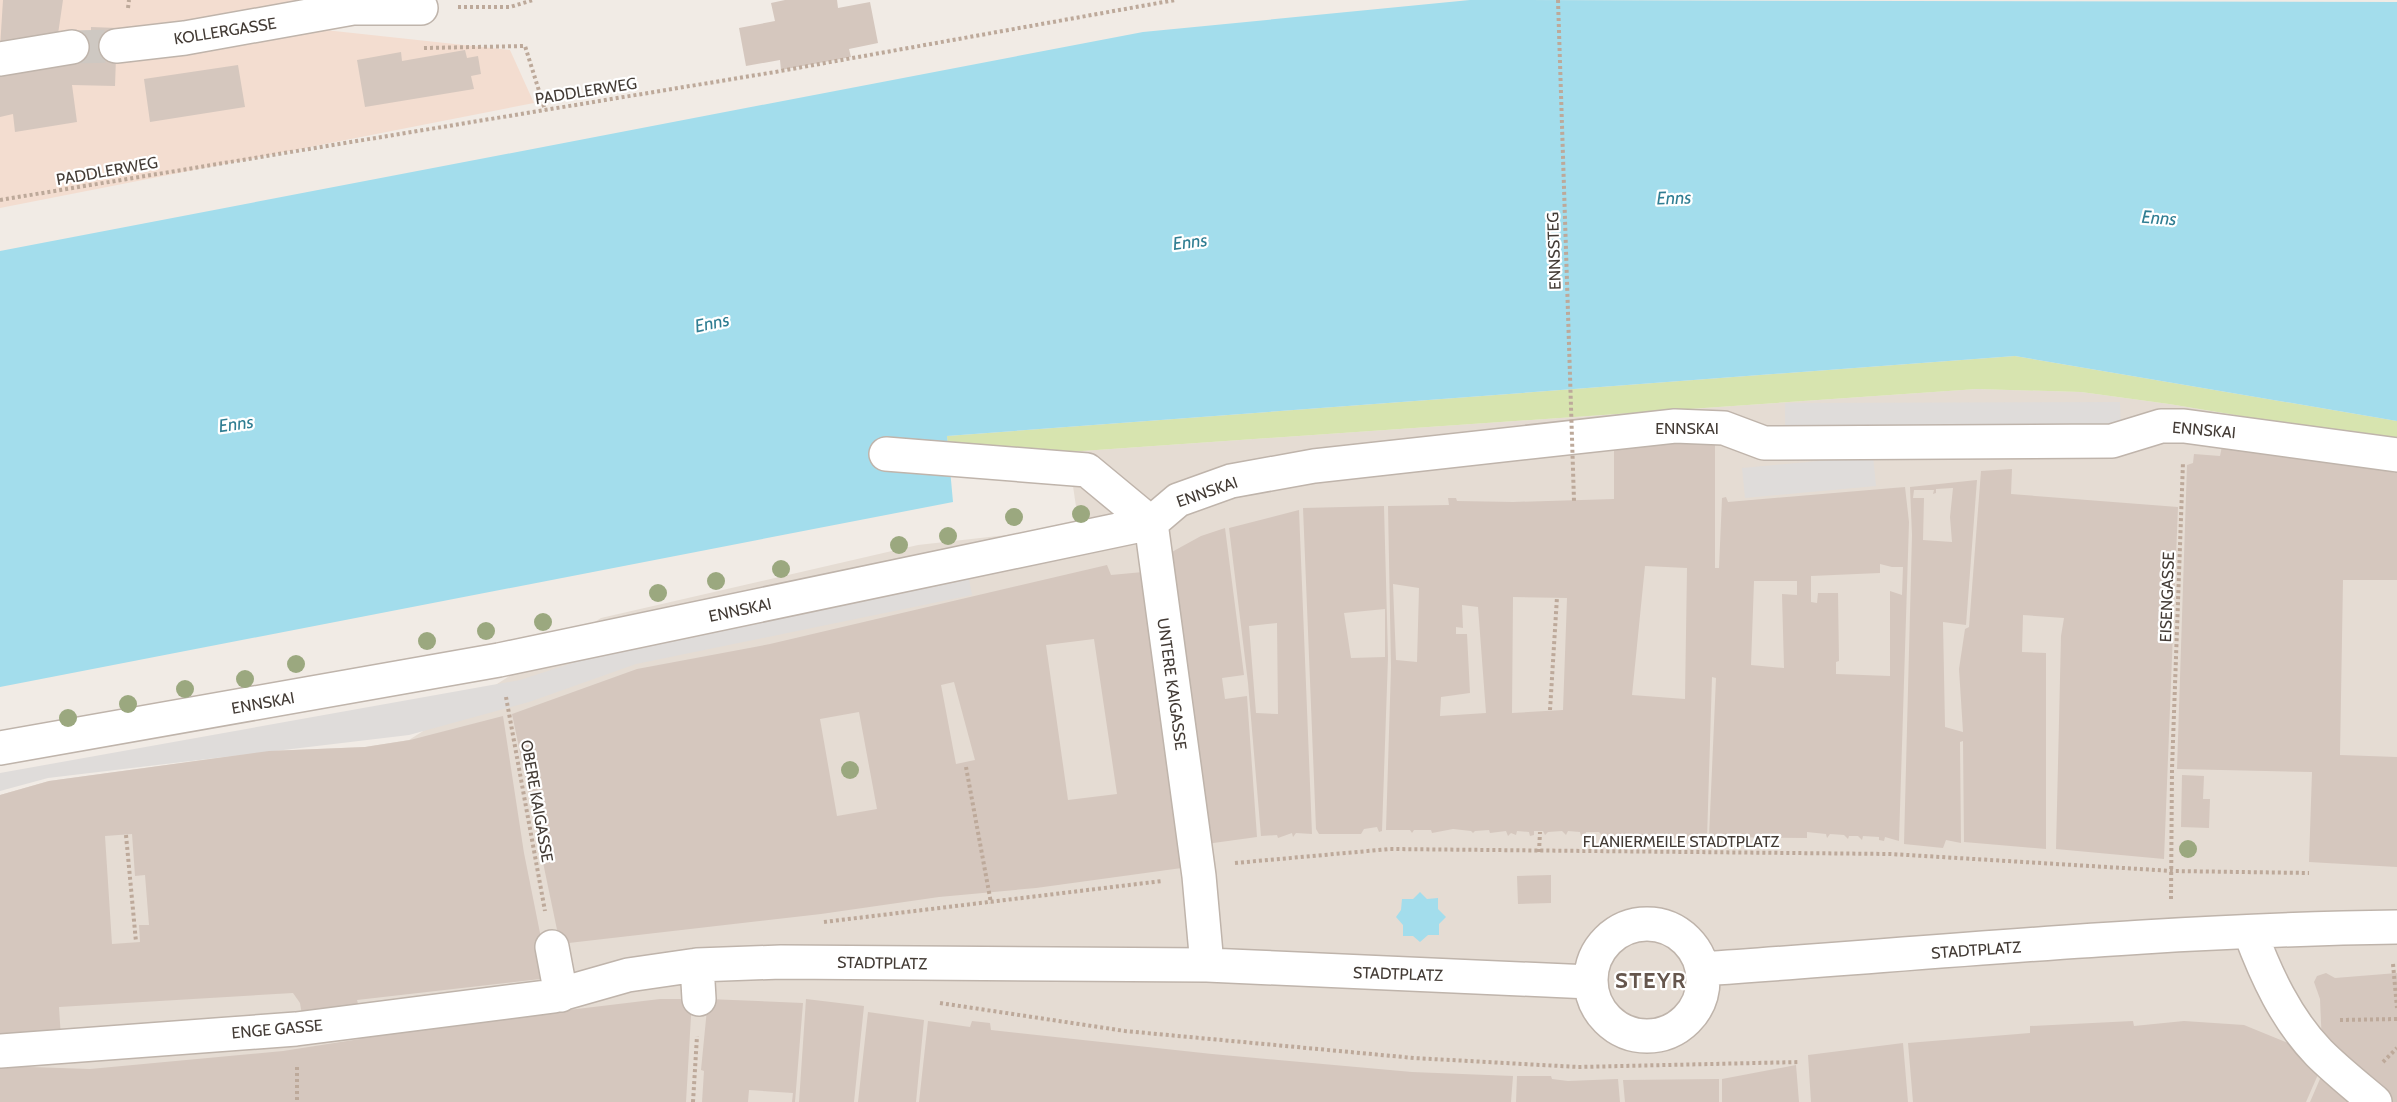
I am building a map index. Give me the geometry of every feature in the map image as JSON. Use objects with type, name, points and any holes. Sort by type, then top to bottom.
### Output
[{"type":"street","name":"KOLLERGASSE","points":[[116,46],[185,38],[347,7],[421,8]]},
{"type":"street","points":[[0,59],[72,47]]},
{"type":"street","name":"ENNSKAI","points":[[0,747],[499,660],[1151,522],[1178,500],[1231,481],[1314,466],[1663,427],[1724,428],[1764,443],[2112,441],[2161,426],[2184,426],[2397,455]]},
{"type":"street","points":[[886,454],[1087,470],[1151,522]]},
{"type":"street","name":"UNTERE KAIGASSE","points":[[1151,522],[1197,863]]},
{"type":"street","points":[[1197,863],[1207,965]]},
{"type":"street","points":[[1641,923],[1668,927],[1691,943],[1703,969],[1702,996],[1689,1019],[1667,1034],[1641,1037],[1615,1028],[1598,1008],[1590,982],[1596,955],[1614,933],[1641,923]]},
{"type":"street","name":"STADTPLATZ","points":[[1703,969],[2310,928],[2397,927]]},
{"type":"street","points":[[2250,932],[2277,994],[2296,1026],[2318,1052],[2375,1102]]},
{"type":"street","points":[[552,947],[557,995]]},
{"type":"street","name":"STADTPLATZ","points":[[557,995],[628,975],[697,964],[781,962],[1207,965],[1590,982]]},
{"type":"street","points":[[697,964],[699,999]]},
{"type":"street","name":"ENGE GASSE","points":[[0,1051],[296,1029],[557,995]]},
{"type":"path","points":[[421,8],[510,7],[533,0]]},
{"type":"path","name":"PADDLERWEG","points":[[0,200],[775,72],[1175,0]]},
{"type":"path","name":"ENNSSTEG","points":[[1558,0],[1574,501]]},
{"type":"path","points":[[418,48],[525,46],[545,110]]},
{"type":"path","name":"EISENGASSE","points":[[2173,871],[2172,769],[2184,426]]},
{"type":"path","points":[[1550,710],[1557,597]]},
{"type":"path","name":"OBERE KAIGASSE","points":[[499,660],[552,947]]},
{"type":"path","points":[[966,767],[991,903]]},
{"type":"path","points":[[1539,852],[1540,832]]},
{"type":"path","points":[[126,835],[136,942]]},
{"type":"path","name":"FLANIERMEILE STADTPLATZ","points":[[817,923],[991,903],[1197,863],[1390,849],[1891,854],[2173,871],[2309,873]]},
{"type":"path","points":[[2392,961],[2397,1008]]},
{"type":"path","points":[[693,1102],[699,999]]},
{"type":"path","points":[[932,1003],[998,1010],[1125,1031],[1414,1058],[1578,1068],[1800,1062]]},
{"type":"path","points":[[2332,1020],[2397,1019]]},
{"type":"shaded area","points":[[0,0],[325,0],[325,30],[510,50],[534,103],[0,208]]},
{"type":"shaded area","points":[[1977,389],[2081,392],[2169,404],[2397,442],[2397,1102],[0,1102],[0,795],[49,781],[269,751],[365,747],[409,740],[601,618],[918,545],[1079,527],[1068,452]]},
{"type":"shaded area","points":[[2120,402],[2121,431],[1785,432],[1785,403]]},
{"type":"shaded area","points":[[1873,456],[1876,486],[1745,498],[1742,468]]},
{"type":"shaded area","points":[[967,568],[972,595],[636,664],[529,702],[409,735],[48,778],[0,791],[0,773],[520,680],[631,644]]},
{"type":"green space","points":[[2015,356],[2397,421],[2397,442],[2169,404],[2081,392],[1977,389],[1068,452],[948,451],[947,436]]},
{"type":"water","name":"Enns","points":[[1470,0],[2397,2],[2397,421],[2015,356],[947,436],[953,502],[0,687],[0,251],[1143,32]]},
{"type":"water","points":[[1420,892],[1427,899],[1438,898],[1438,909],[1446,917],[1439,924],[1439,935],[1428,935],[1420,942],[1413,936],[1403,936],[1403,925],[1396,917],[1401,910],[1402,899],[1413,899]]},
{"type":"building","points":[[3,0],[63,0],[57,41],[0,48]]},
{"type":"building","points":[[785,0],[837,0],[838,8],[870,2],[878,43],[849,49],[851,57],[781,70],[780,60],[746,66],[739,28],[775,21],[771,3]]},
{"type":"building","points":[[91,27],[117,28],[115,86],[72,85],[77,122],[15,132],[13,114],[0,117],[0,72],[73,35],[91,36]]},
{"type":"building","points":[[465,50],[467,58],[478,56],[481,74],[471,76],[474,89],[365,107],[357,60],[401,52],[402,61]]},
{"type":"building","points":[[238,65],[245,107],[150,122],[144,79]]},
{"type":"building","points":[[1614,439],[1715,439],[1715,568],[1719,568],[1722,498],[1726,497],[1728,502],[1905,487],[1909,522],[1899,841],[1885,837],[1884,841],[1879,840],[1879,837],[1863,836],[1862,840],[1858,836],[1849,836],[1848,839],[1844,835],[1830,834],[1827,838],[1826,834],[1807,832],[1807,838],[1709,837],[1716,678],[1712,677],[1707,839],[1603,837],[1599,832],[1586,832],[1585,836],[1581,836],[1580,832],[1568,831],[1566,835],[1562,831],[1548,832],[1545,835],[1543,831],[1534,831],[1534,835],[1530,836],[1529,832],[1517,831],[1516,835],[1511,833],[1508,836],[1506,831],[1490,833],[1489,830],[1473,833],[1453,829],[1432,833],[1431,830],[1414,830],[1412,833],[1410,830],[1386,830],[1391,667],[1388,506],[1449,505],[1448,498],[1456,498],[1457,501],[1513,502],[1614,499]],"holes":[[[1880,564],[1903,567],[1902,595],[1890,591],[1890,676],[1836,674],[1836,662],[1839,661],[1838,593],[1818,593],[1817,603],[1811,602],[1811,576],[1880,573]],[[1645,566],[1687,568],[1685,699],[1632,695]],[[1754,581],[1797,581],[1797,595],[1782,594],[1784,668],[1751,665]],[[1393,584],[1419,588],[1417,662],[1396,660]],[[1513,597],[1567,598],[1563,710],[1512,713]],[[1462,605],[1478,607],[1486,713],[1440,716],[1441,697],[1470,693],[1467,634],[1456,634],[1456,627],[1463,628]]]},
{"type":"building","points":[[2222,446],[2321,459],[2397,473],[2397,580],[2343,580],[2340,755],[2397,757],[2397,867],[2309,862],[2312,772],[2177,769],[2187,465],[2193,463],[2194,454],[2220,456]]},
{"type":"building","points":[[2012,469],[2011,494],[2178,507],[2164,859],[2056,849],[2061,636],[2064,618],[2023,615],[2022,652],[2046,653],[2046,849],[1964,842],[1963,741],[1960,742],[1961,843],[1946,840],[1943,848],[1904,844],[1912,535],[1910,487],[1977,480],[1966,625],[1943,622],[1945,727],[1963,732],[1959,669],[1965,629],[1969,627],[1981,471]],"holes":[[[1953,488],[1950,517],[1952,542],[1923,540],[1924,498],[1913,498],[1914,490],[1934,490],[1933,494],[1936,493],[1936,489]]]},
{"type":"building","points":[[1384,506],[1388,657],[1382,831],[1379,832],[1377,827],[1364,829],[1361,834],[1319,834],[1316,829],[1303,508]],"holes":[[[1385,609],[1385,657],[1351,658],[1344,613]]]},
{"type":"building","points":[[1299,510],[1312,834],[1296,833],[1293,837],[1292,833],[1278,838],[1277,835],[1261,836],[1248,683],[1229,528]],"holes":[[[1277,623],[1278,714],[1256,713],[1249,626]]]},
{"type":"building","points":[[1225,528],[1244,675],[1222,678],[1225,699],[1247,696],[1257,837],[1206,844],[1170,553],[1201,536]]},
{"type":"building","points":[[1107,565],[1111,575],[1143,572],[1189,867],[1036,888],[939,897],[821,914],[560,944],[512,714],[637,669],[770,644]],"holes":[[[1094,639],[1117,794],[1068,800],[1046,645]],[[954,682],[975,760],[956,764],[941,685]],[[859,712],[877,809],[837,816],[820,719]]]},
{"type":"building","points":[[503,716],[524,853],[549,978],[357,1000],[359,1007],[302,1015],[300,1003],[293,993],[59,1007],[61,1038],[0,1038],[0,795],[49,781],[269,751],[365,747],[410,740]],"holes":[[[132,834],[135,876],[145,875],[149,925],[139,925],[140,942],[112,944],[105,836]]]},
{"type":"building","points":[[2182,775],[2204,776],[2203,799],[2210,799],[2209,828],[2181,827]]},
{"type":"building","points":[[1551,875],[1551,903],[1518,904],[1517,876]]},
{"type":"building","points":[[2326,973],[2335,978],[2397,973],[2397,1102],[2389,1102],[2322,1045],[2320,999],[2314,982],[2317,976]]},
{"type":"building","points":[[660,999],[692,999],[686,1102],[0,1102],[0,1066],[90,1069],[283,1051],[360,1039],[361,1035]]},
{"type":"building","points":[[708,999],[803,1003],[795,1102],[792,1102],[793,1093],[749,1090],[748,1102],[702,1102],[704,1071],[701,1070]]},
{"type":"building","points":[[806,999],[864,1006],[854,1102],[799,1102]]},
{"type":"building","points":[[868,1012],[924,1020],[916,1102],[858,1102]]},
{"type":"building","points":[[928,1021],[970,1027],[972,1021],[990,1023],[991,1030],[1212,1054],[1412,1072],[1513,1076],[1511,1102],[919,1102]]},
{"type":"building","points":[[2133,1021],[2134,1026],[2184,1021],[2244,1025],[2288,1043],[2320,1070],[2306,1102],[1913,1102],[1908,1043],[2030,1033],[2030,1026]]},
{"type":"building","points":[[1903,1043],[1908,1102],[1811,1102],[1808,1055]]},
{"type":"building","points":[[1796,1065],[1799,1102],[1722,1102],[1722,1079]]},
{"type":"building","points":[[2323,1072],[2353,1102],[2310,1102]]},
{"type":"building","points":[[1517,1076],[1551,1076],[1552,1079],[1568,1081],[1618,1079],[1620,1102],[1516,1102]]},
{"type":"building","points":[[1719,1079],[1719,1102],[1625,1102],[1623,1080]]},
{"type":"tunnel","points":[[72,47],[116,46]]},
{"type":"district","name":"STEYR","points":[[1651,980]]}]
